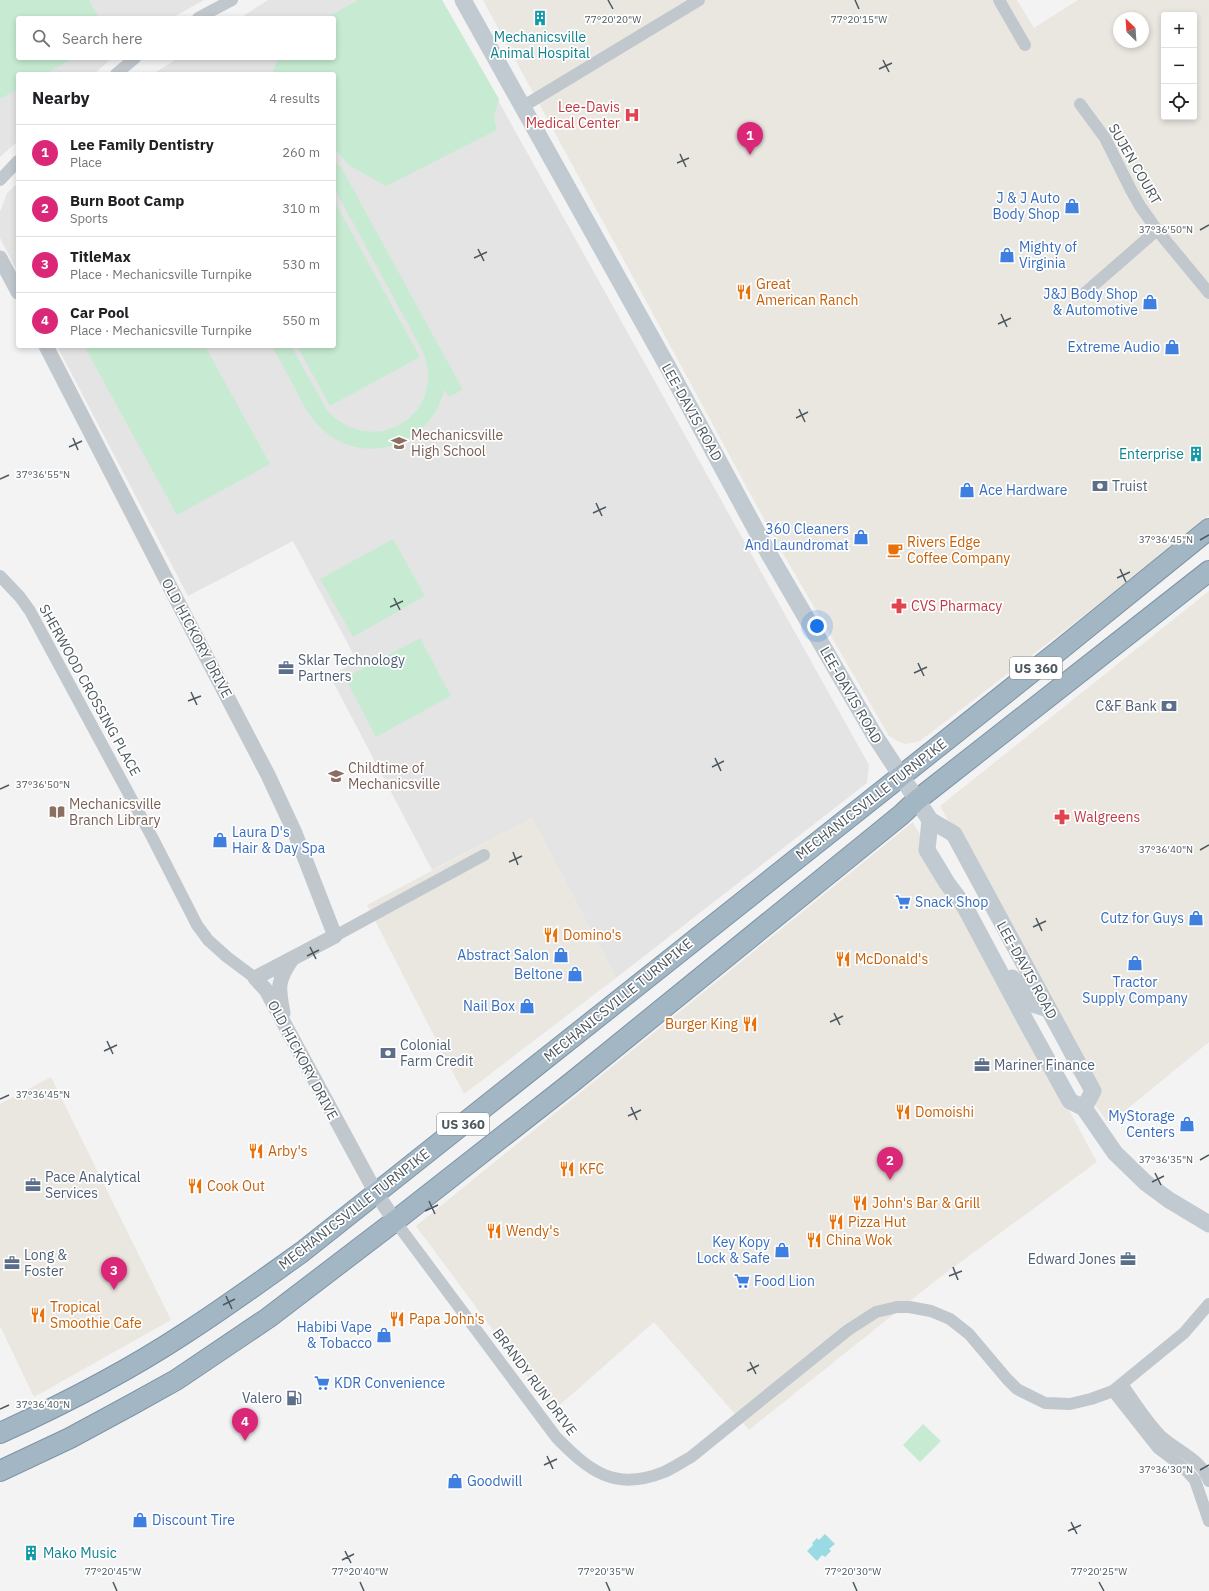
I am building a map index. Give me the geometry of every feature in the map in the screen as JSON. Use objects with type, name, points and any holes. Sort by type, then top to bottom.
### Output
[{"type":"highway","name":"MECHANICSVILLE TURNPIKE","points":[[0,1433],[36,1417],[100,1384],[187,1333],[269,1276],[376,1193],[1109,611],[1209,529]]},
{"type":"highway","name":"MECHANICSVILLE TURNPIKE","points":[[0,1471],[70,1438],[176,1380],[268,1318],[395,1221],[589,1068],[901,815],[917,800],[1209,571]]},
{"type":"main road","name":"LEE-DAVIS ROAD","points":[[463,0],[669,369],[769,554],[875,736],[930,820],[954,834],[1092,1091],[1084,1108]]},
{"type":"main road","name":"LEE-DAVIS ROAD","points":[[930,820],[927,850],[947,883],[965,907],[1070,1101],[1084,1108],[1115,1153],[1132,1170],[1169,1200],[1209,1224]]},
{"type":"main road","points":[[989,953],[1008,972],[1032,1004],[1048,1009]]},
{"type":"street","points":[[202,16],[232,0]]},
{"type":"street","points":[[999,0],[1025,45]]},
{"type":"street","points":[[522,107],[697,1]]},
{"type":"street","points":[[118,72],[133,60]]},
{"type":"street","name":"SUJEN COURT","points":[[1080,104],[1105,138],[1131,190],[1157,230],[1209,294]]},
{"type":"street","points":[[0,180],[16,163]]},
{"type":"street","points":[[1086,292],[1157,230]]},
{"type":"street","points":[[0,258],[16,288]]},
{"type":"street","name":"OLD HICKORY DRIVE","points":[[47,348],[268,775],[295,833],[335,936]]},
{"type":"street","name":"SHERWOOD CROSSING PLACE","points":[[0,576],[20,597],[30,611],[152,837],[197,926],[208,940],[227,957],[255,978]]},
{"type":"street","points":[[255,978],[484,855]]},
{"type":"street","points":[[285,1026],[280,996],[280,980],[292,959]]},
{"type":"street","name":"OLD HICKORY DRIVE","points":[[255,978],[266,990],[376,1193],[395,1221]]},
{"type":"street","name":"BRANDY RUN DRIVE","points":[[395,1221],[556,1437],[573,1455],[592,1470],[625,1480],[646,1478],[659,1474],[691,1457],[848,1330],[876,1312],[896,1307],[909,1307],[931,1311],[950,1319],[969,1334],[1017,1389],[1045,1403],[1070,1404],[1091,1399],[1117,1387]]},
{"type":"street","points":[[1117,1387],[1184,1333],[1209,1304]]},
{"type":"street","points":[[1117,1387],[1159,1434],[1169,1443],[1197,1461],[1204,1469],[1209,1481]]},
{"type":"street","points":[[1117,1387],[1158,1448],[1183,1467],[1195,1480],[1209,1520]]},
{"type":"shaded area","points":[[0,0],[204,0],[176,16],[16,16],[16,60],[110,60],[96,72],[16,72],[16,143],[0,157]]},
{"type":"shaded area","name":"Mechanicsville High School","points":[[268,0],[442,0],[869,765],[867,783],[616,978],[532,818],[432,870],[330,676],[357,661],[293,541],[188,596],[58,348],[336,348],[336,72],[156,72],[175,60],[336,60],[336,16],[243,16]]},
{"type":"shaded area","points":[[483,0],[1017,0],[1034,28],[1078,0],[1209,0],[1209,515],[1113,593],[920,741],[906,744],[889,736],[778,545]]},
{"type":"shaded area","points":[[16,185],[16,269],[0,238],[0,212],[7,193]]},
{"type":"shaded area","points":[[1209,591],[1209,1042],[1109,1124],[1072,1073],[1003,921],[940,806]]},
{"type":"shaded area","points":[[532,818],[616,978],[464,1094],[367,905]]},
{"type":"shaded area","points":[[913,822],[1097,1162],[939,1278],[749,1430],[654,1322],[553,1411],[416,1226]]},
{"type":"shaded area","points":[[51,1077],[171,1320],[34,1397],[0,1326],[0,1104]]},
{"type":"green space","points":[[0,0],[89,0],[98,16],[16,16],[16,60],[70,60],[49,72],[16,72],[16,90],[0,99]]},
{"type":"green space","points":[[358,0],[442,0],[499,99],[494,117],[497,130],[386,186],[350,166],[336,151],[336,72],[272,72],[278,60],[336,60],[336,16],[330,16]]},
{"type":"green space","points":[[336,163],[342,168],[463,390],[449,397],[444,390],[440,403],[433,416],[414,435],[402,442],[389,447],[375,449],[361,448],[345,444],[337,440],[330,436],[317,424],[307,411],[273,348],[292,348],[327,410],[345,425],[365,431],[384,430],[402,423],[416,411],[425,394],[428,374],[423,352],[336,192]]},
{"type":"green space","points":[[336,204],[420,357],[330,406],[298,348],[336,348]]},
{"type":"green space","points":[[85,348],[206,348],[270,464],[177,515]]},
{"type":"green space","points":[[393,539],[425,596],[353,637],[320,579]]},
{"type":"green space","points":[[420,638],[451,696],[376,737],[345,678]]},
{"type":"green space","points":[[923,1424],[941,1441],[920,1462],[903,1445]]},
{"type":"water","points":[[825,1534],[835,1544],[829,1549],[831,1551],[825,1557],[822,1555],[817,1561],[807,1551],[817,1538],[819,1540]]},
{"type":"place","name":"Mechanicsville Animal Hospital","points":[[540,18]]},
{"type":"place","name":"Lee-Davis Medical Center","points":[[632,115]]},
{"type":"place","name":"Lee Family Dentistry","points":[[750,155]]},
{"type":"place","name":"J & J Auto Body Shop","points":[[1072,206]]},
{"type":"place","name":"Mighty of Virginia","points":[[1007,255]]},
{"type":"place","name":"Great American Ranch","points":[[744,292]]},
{"type":"place","name":"J&J Body Shop & Automotive","points":[[1150,302]]},
{"type":"place","name":"Extreme Audio","points":[[1172,347]]},
{"type":"place","name":"Mechanicsville High School","points":[[399,443]]},
{"type":"place","name":"Enterprise","points":[[1196,454]]},
{"type":"place","name":"Truist","points":[[1100,486]]},
{"type":"place","name":"Ace Hardware","points":[[967,490]]},
{"type":"place","name":"360 Cleaners And Laundromat","points":[[861,537]]},
{"type":"place","name":"Rivers Edge Coffee Company","points":[[895,550]]},
{"type":"place","name":"CVS Pharmacy","points":[[899,606]]},
{"type":"place","name":"Sklar Technology Partners","points":[[286,668]]},
{"type":"place","name":"C&F Bank","points":[[1169,706]]},
{"type":"place","name":"Childtime of Mechanicsville","points":[[336,776]]},
{"type":"place","name":"Mechanicsville Branch Library","points":[[57,812]]},
{"type":"place","name":"Walgreens","points":[[1062,817]]},
{"type":"place","name":"Laura D's Hair & Day Spa","points":[[220,840]]},
{"type":"place","name":"Snack Shop","points":[[903,902]]},
{"type":"place","name":"Cutz for Guys","points":[[1196,918]]},
{"type":"place","name":"Domino's","points":[[551,935]]},
{"type":"place","name":"Abstract Salon","points":[[561,955]]},
{"type":"place","name":"McDonald's","points":[[843,959]]},
{"type":"place","name":"Tractor Supply Company","points":[[1135,963]]},
{"type":"place","name":"Beltone","points":[[575,974]]},
{"type":"place","name":"Nail Box","points":[[527,1006]]},
{"type":"place","name":"Burger King","points":[[750,1024]]},
{"type":"place","name":"Colonial Farm Credit","points":[[388,1053]]},
{"type":"place","name":"Mariner Finance","points":[[982,1065]]},
{"type":"place","name":"Domoishi","points":[[903,1112]]},
{"type":"place","name":"MyStorage Centers","points":[[1187,1124]]},
{"type":"place","name":"Arby's","points":[[256,1151]]},
{"type":"place","name":"KFC","points":[[567,1169]]},
{"type":"place","name":"Burn Boot Camp","points":[[890,1180]]},
{"type":"place","name":"Pace Analytical Services","points":[[33,1185]]},
{"type":"place","name":"Cook Out","points":[[195,1186]]},
{"type":"place","name":"John's Bar & Grill","points":[[860,1203]]},
{"type":"place","name":"Pizza Hut","points":[[836,1222]]},
{"type":"place","name":"Wendy's","points":[[494,1231]]},
{"type":"place","name":"China Wok","points":[[814,1240]]},
{"type":"place","name":"Key Kopy Lock & Safe","points":[[782,1250]]},
{"type":"place","name":"Edward Jones","points":[[1128,1259]]},
{"type":"place","name":"Long & Foster","points":[[12,1263]]},
{"type":"place","name":"Food Lion","points":[[742,1281]]},
{"type":"place","name":"TitleMax","points":[[114,1290]]},
{"type":"place","name":"Tropical Smoothie Cafe","points":[[38,1315]]},
{"type":"place","name":"Papa John's","points":[[397,1319]]},
{"type":"place","name":"Habibi Vape & Tobacco","points":[[384,1335]]},
{"type":"place","name":"KDR Convenience","points":[[322,1383]]},
{"type":"place","name":"Valero","points":[[294,1398]]},
{"type":"place","name":"Car Pool","points":[[245,1441]]},
{"type":"place","name":"Goodwill","points":[[455,1481]]},
{"type":"place","name":"Discount Tire","points":[[140,1520]]},
{"type":"place","name":"Mako Music","points":[[31,1553]]}]
